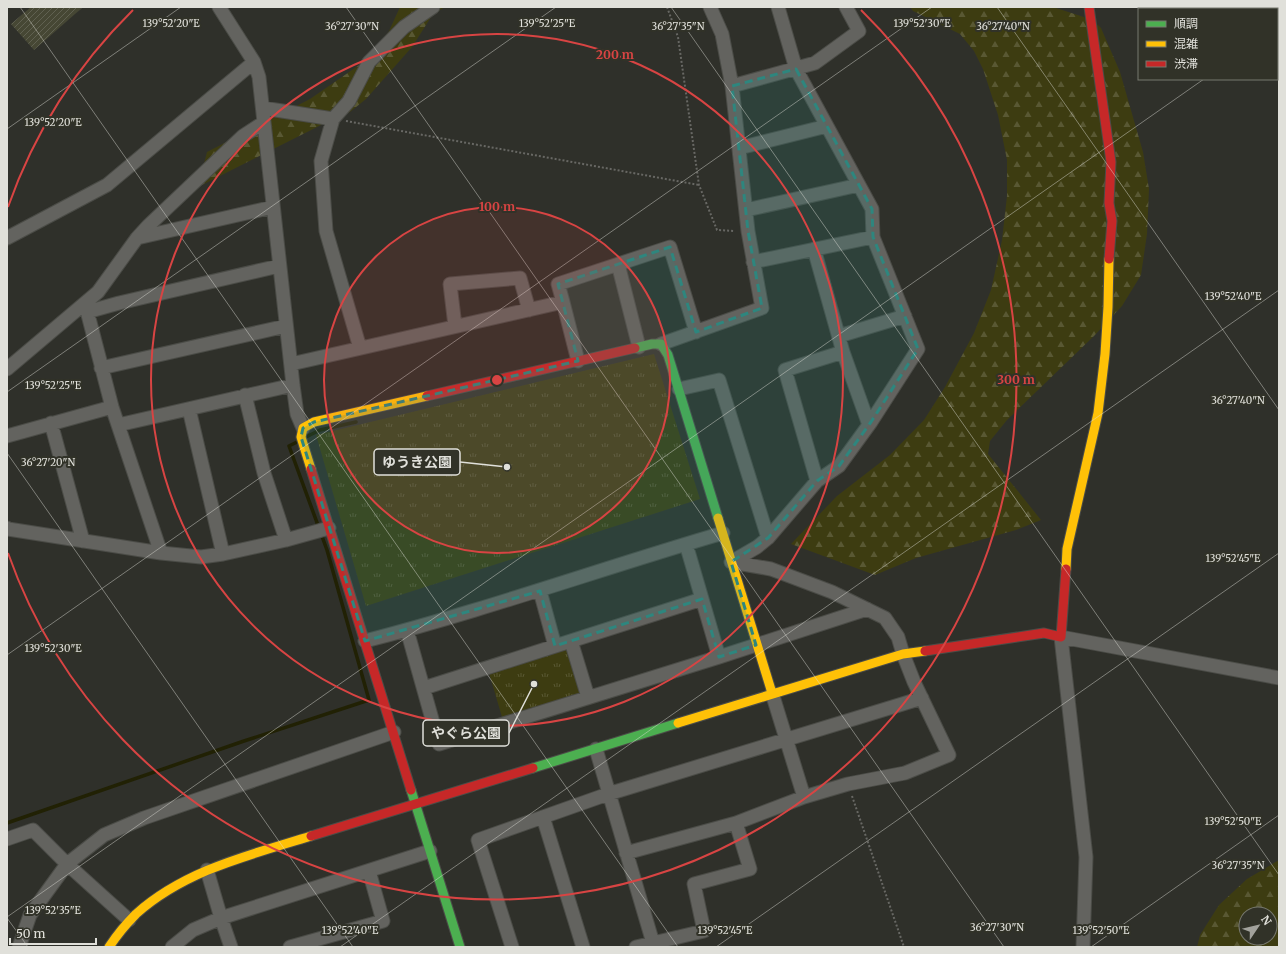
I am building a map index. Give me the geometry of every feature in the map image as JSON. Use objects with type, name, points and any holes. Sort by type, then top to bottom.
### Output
[{"type":"street","points":[[219,7],[254,62],[259,77],[279,266],[297,414],[302,428],[301,437],[460,947]]},
{"type":"street","points":[[360,348],[326,231],[321,161],[333,119],[349,101],[369,62],[404,27],[433,7]]},
{"type":"street","points":[[302,428],[314,422],[652,344],[661,344],[762,308],[748,231],[732,86],[722,34],[710,7]]},
{"type":"street","points":[[731,562],[757,547],[768,538],[817,481],[839,466],[869,425],[918,349],[873,237],[872,209],[796,69],[778,7]]},
{"type":"street","points":[[732,86],[815,63],[859,31],[846,7]]},
{"type":"street","points":[[1083,947],[1086,857],[1061,637],[1067,549],[1098,413],[1105,354],[1108,307],[1109,247],[1112,221],[1109,203],[1111,162],[1089,7]]},
{"type":"street","points":[[7,238],[107,185],[254,62]]},
{"type":"street","points":[[263,108],[333,119]]},
{"type":"street","points":[[7,369],[86,308],[137,238],[148,226],[243,136],[263,122]]},
{"type":"street","points":[[739,148],[827,126]]},
{"type":"street","points":[[746,210],[859,185]]},
{"type":"street","points":[[137,238],[273,207]]},
{"type":"street","points":[[753,262],[873,237]]},
{"type":"street","points":[[578,361],[558,284],[670,247],[696,332]]},
{"type":"street","points":[[814,249],[839,336],[869,425]]},
{"type":"street","points":[[618,264],[639,347]]},
{"type":"street","points":[[86,308],[119,303],[279,266]]},
{"type":"street","points":[[455,326],[450,284],[520,278],[529,310]]},
{"type":"street","points":[[291,364],[563,302]]},
{"type":"street","points":[[86,308],[112,407],[161,553]]},
{"type":"street","points":[[839,336],[905,316]]},
{"type":"street","points":[[101,368],[286,326]]},
{"type":"street","points":[[661,344],[668,355],[804,797]]},
{"type":"street","points":[[817,481],[785,370],[844,352]]},
{"type":"street","points":[[679,390],[719,380],[768,538]]},
{"type":"street","points":[[118,425],[293,385]]},
{"type":"street","points":[[245,395],[264,473],[286,540]]},
{"type":"street","points":[[7,436],[112,407]]},
{"type":"street","points":[[189,409],[223,554]]},
{"type":"street","points":[[51,424],[83,541]]},
{"type":"street","points":[[7,528],[8,530],[161,553],[201,557],[223,554],[286,540],[329,528]]},
{"type":"street","points":[[365,641],[540,591],[723,533]]},
{"type":"street","points":[[686,544],[719,657]]},
{"type":"street","points":[[626,853],[736,823],[804,797],[848,784],[905,773],[949,755],[922,698],[903,654],[898,637],[885,618],[832,592],[771,569],[731,562]]},
{"type":"street","points":[[540,591],[555,646]]},
{"type":"street","points":[[424,688],[702,599]]},
{"type":"street","points":[[407,630],[439,744],[719,657],[867,609]]},
{"type":"street","points":[[109,947],[129,920],[163,892],[183,880],[239,858],[903,654],[1044,633],[1279,678]]},
{"type":"street","points":[[571,641],[588,697]]},
{"type":"street","points":[[512,947],[478,840],[608,794],[787,741],[922,698]]},
{"type":"street","points":[[19,947],[30,915],[67,864],[104,835],[144,818],[394,732]]},
{"type":"street","points":[[596,749],[653,943]]},
{"type":"street","points":[[543,817],[583,947]]},
{"type":"street","points":[[636,947],[704,931],[694,884],[750,869],[736,823]]},
{"type":"street","points":[[7,839],[33,830],[67,864],[129,920]]},
{"type":"street","points":[[172,947],[193,930],[221,918],[430,851]]},
{"type":"street","points":[[207,870],[231,947]]},
{"type":"street","points":[[290,947],[383,921],[369,871]]},
{"type":"path","points":[[667,7],[678,37],[699,185],[717,230],[748,231]]},
{"type":"path","points":[[333,119],[699,185]]},
{"type":"path","points":[[848,784],[904,947]]},
{"type":"highlighted area","points":[[796,69],[872,209],[873,237],[918,349],[871,422],[839,466],[817,481],[768,538],[731,562],[756,645],[719,657],[702,599],[555,646],[540,591],[365,641],[301,437],[303,428],[314,422],[578,361],[558,284],[670,247],[696,332],[762,308],[748,231],[732,86]]},
{"type":"green space","points":[[400,7],[445,7],[433,14],[412,47],[366,99],[350,112],[333,119],[198,187],[207,152],[310,99],[368,59],[389,31]]},
{"type":"green space","points":[[910,7],[1053,7],[1093,20],[1101,28],[1120,72],[1143,152],[1149,189],[1147,234],[1141,275],[1122,306],[1094,336],[1007,420],[990,441],[988,454],[1041,520],[1016,530],[916,558],[875,575],[791,544],[837,496],[890,455],[924,420],[945,387],[974,333],[991,290],[1002,240],[1007,196],[1007,160],[998,115],[983,69],[974,51],[960,34],[913,11]]},
{"type":"green space","points":[[654,354],[700,499],[366,606],[316,435]]},
{"type":"green space","points":[[566,648],[580,694],[502,717],[489,673]]},
{"type":"green space","points":[[1279,860],[1279,947],[1197,947],[1200,935],[1219,905],[1247,879]]},
{"type":"building","points":[[31,7],[83,7],[34,50],[11,24]]},
{"type":"waterway","points":[[306,437],[320,430],[356,422]]},
{"type":"waterway","points":[[7,823],[244,741],[369,700],[327,550],[289,446],[297,442]]},
{"type":"traffic: fast","points":[[635,348],[652,344],[661,344],[668,355],[718,518]]},
{"type":"traffic: fast","points":[[533,768],[678,723]]},
{"type":"traffic: fast","points":[[411,790],[460,947]]},
{"type":"traffic: slow","points":[[1066,569],[1067,549],[1098,413],[1105,354],[1109,259]]},
{"type":"traffic: slow","points":[[311,469],[301,437],[303,428],[314,422],[427,396]]},
{"type":"traffic: slow","points":[[718,518],[772,693]]},
{"type":"traffic: slow","points":[[678,723],[903,654],[925,651]]},
{"type":"traffic: slow","points":[[109,947],[136,914],[175,886],[197,875],[242,857],[311,836]]},
{"type":"traffic: jam","points":[[1089,7],[1111,162],[1109,203],[1112,221],[1109,259]]},
{"type":"traffic: jam","points":[[427,396],[635,348]]},
{"type":"traffic: jam","points":[[311,469],[411,790]]},
{"type":"traffic: jam","points":[[925,651],[1044,633],[1061,637],[1066,569]]},
{"type":"traffic: jam","points":[[311,836],[533,768]]},
{"type":"place","name":"ゆうき公園","points":[[507,467]]},
{"type":"place","name":"やぐら公園","points":[[534,684]]}]
